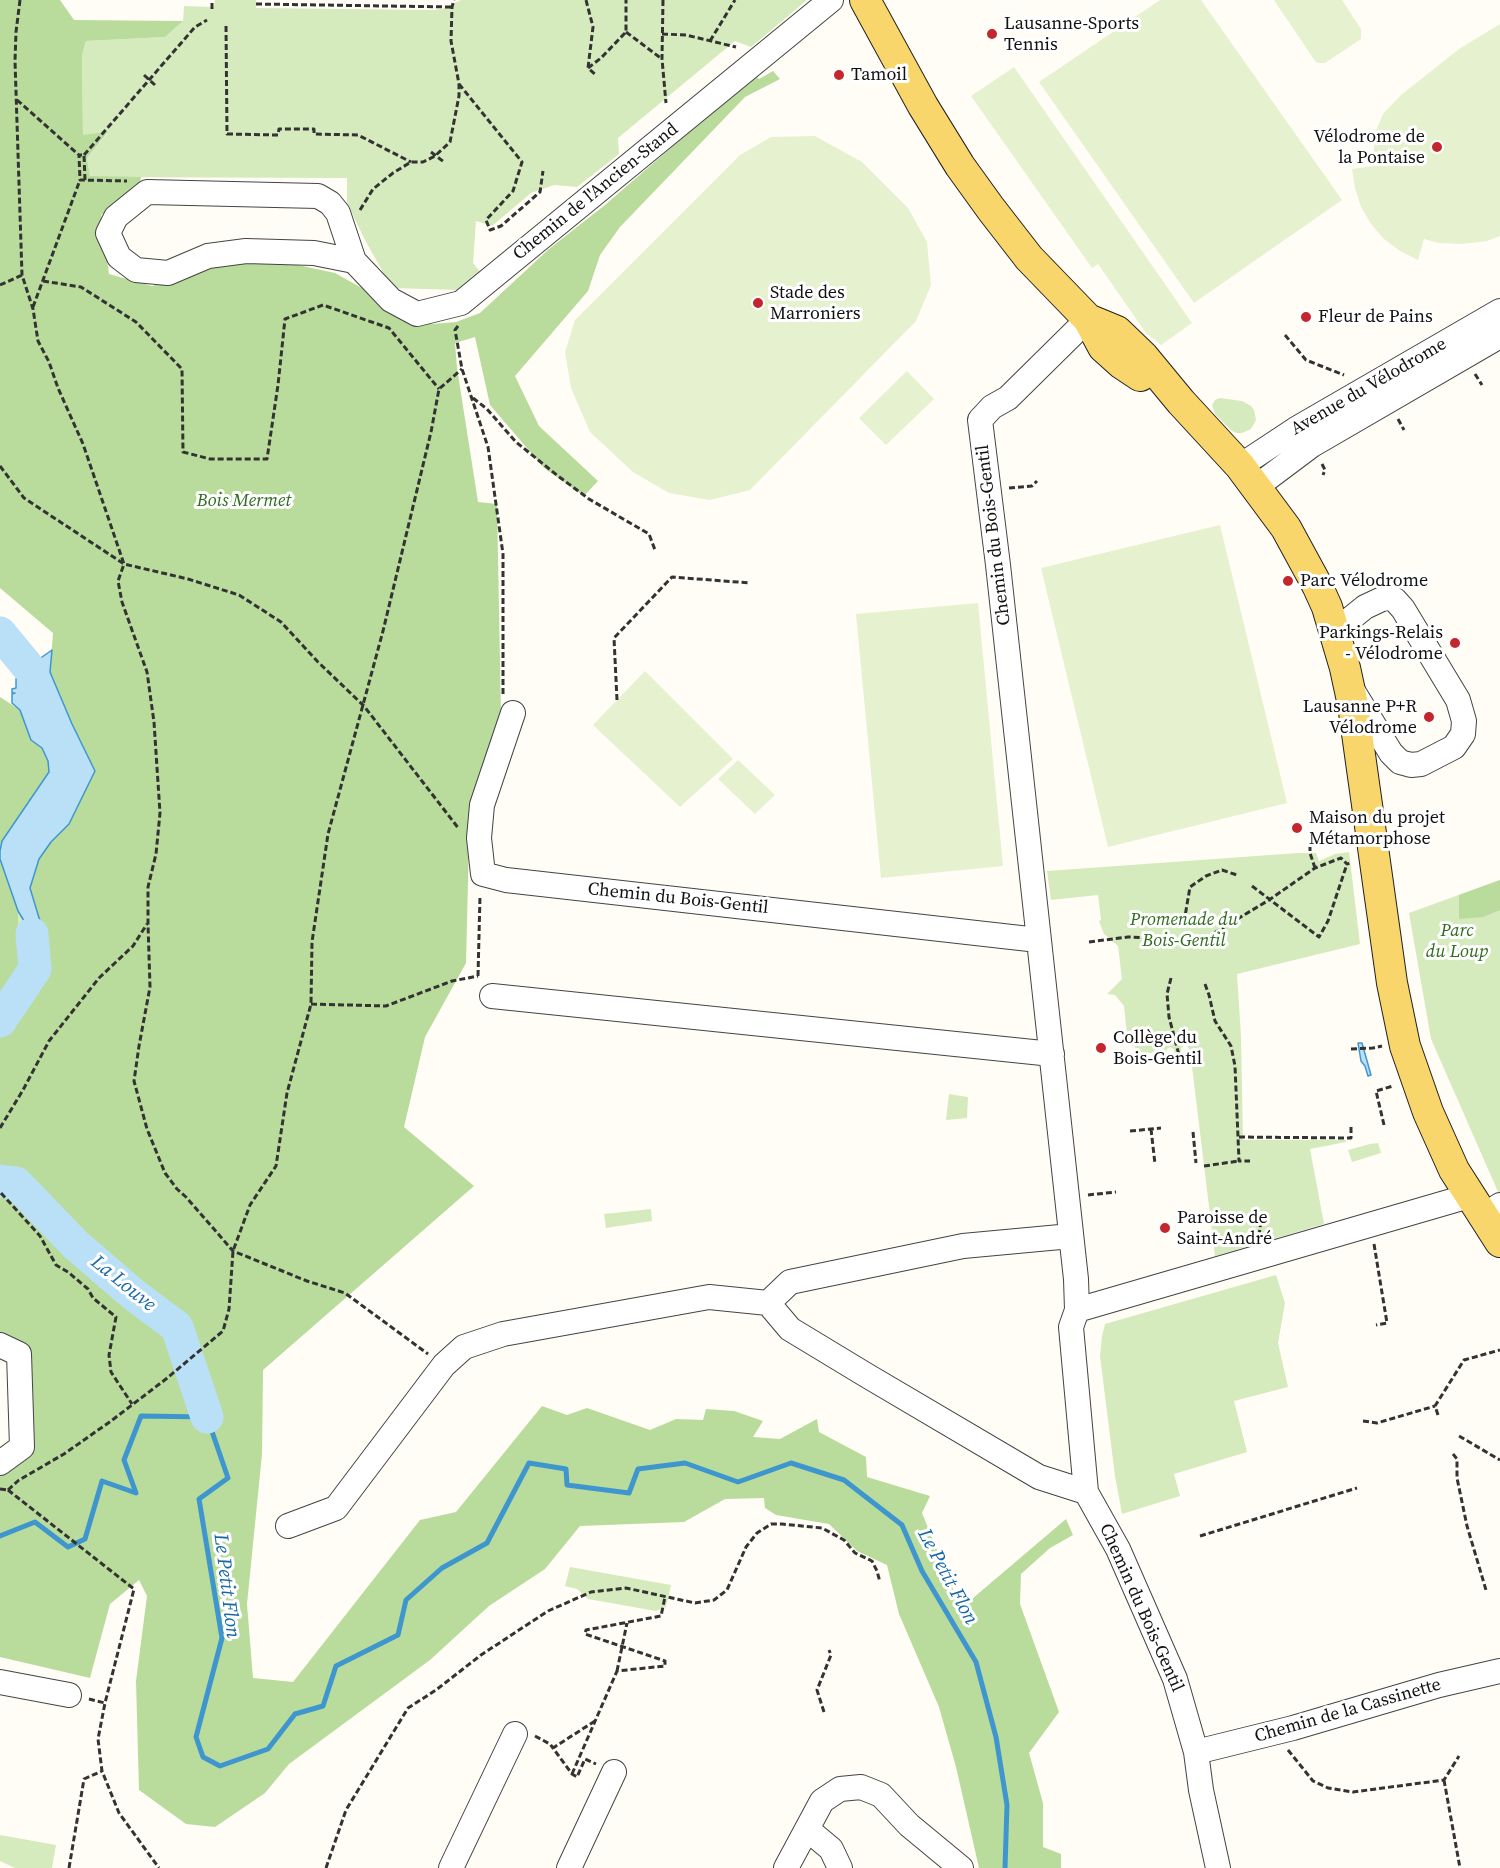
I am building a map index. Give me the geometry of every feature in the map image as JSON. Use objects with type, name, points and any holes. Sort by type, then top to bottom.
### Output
[{"type":"main road","points":[[865,0],[923,106],[960,166],[1029,258],[1088,319],[1098,340],[1108,351],[1140,376],[1181,402],[1248,476],[1286,528],[1312,576],[1327,607],[1349,685],[1398,1018],[1416,1080],[1454,1170],[1484,1206],[1500,1242]]},
{"type":"street","name":"Chemin de l'Ancien-Stand","points":[[147,192],[318,196],[330,202],[338,213],[354,261],[391,300],[417,314],[461,303],[831,0]]},
{"type":"street","points":[[147,192],[116,217],[108,233],[118,257],[136,270],[168,273],[208,256],[246,251],[314,253],[354,261]]},
{"type":"street","name":"Avenue du Vélodrome","points":[[1248,476],[1296,429],[1500,311]]},
{"type":"street","name":"Chemin du Bois-Gentil","points":[[1088,319],[1008,398],[992,407],[980,420],[998,564],[1071,1236],[1077,1310],[1071,1327],[1086,1492],[1118,1549],[1175,1679],[1196,1752],[1201,1790],[1218,1868]]},
{"type":"street","name":"Avenue du Vélodrome","points":[[1248,476],[1312,445],[1500,336]]},
{"type":"street","points":[[1334,632],[1365,607],[1382,599],[1395,600],[1403,609],[1458,700],[1464,721],[1463,734],[1454,747],[1421,764],[1411,765],[1400,762],[1390,753],[1349,685]]},
{"type":"street","points":[[483,873],[479,838],[482,805],[513,713]]},
{"type":"street","name":"Chemin du Bois-Gentil","points":[[483,873],[506,880],[1039,944]]},
{"type":"street","points":[[492,996],[1052,1054]]},
{"type":"street","points":[[1077,1310],[1370,1224],[1484,1206]]},
{"type":"street","points":[[768,1303],[790,1282],[963,1246],[1071,1236]]},
{"type":"street","points":[[288,1526],[336,1508],[444,1365],[464,1347],[503,1334],[709,1297],[768,1303],[790,1329],[866,1375],[1039,1477],[1086,1492]]},
{"type":"street","points":[[0,1345],[19,1354],[22,1447],[0,1463]]},
{"type":"street","name":"Chemin de la Cassinette","points":[[1196,1752],[1293,1728],[1439,1685],[1500,1671]]},
{"type":"street","points":[[0,1682],[69,1695]]},
{"type":"street","points":[[451,1868],[525,1735]]},
{"type":"street","points":[[569,1868],[614,1772]]},
{"type":"street","points":[[786,1861],[822,1801],[840,1789],[861,1787],[881,1795],[909,1825],[961,1868]]},
{"type":"street","points":[[807,1829],[831,1848],[840,1868]]},
{"type":"path","points":[[20,0],[16,33],[22,274],[33,309],[38,341],[83,444],[124,564],[118,580],[122,602],[147,672],[154,722],[160,813],[156,854],[148,887],[150,987],[134,1081],[147,1130],[165,1173],[233,1251],[307,1281],[345,1293],[444,1365]]},
{"type":"path","points":[[212,0],[212,9]]},
{"type":"path","points":[[226,26],[227,134],[278,135],[279,129],[314,129],[314,134],[358,135],[411,162],[423,162],[435,156],[450,142],[459,96],[451,41],[454,0]]},
{"type":"path","points":[[586,0],[593,27],[588,68]]},
{"type":"path","points":[[588,68],[626,32],[627,0]]},
{"type":"path","points":[[663,0],[662,59],[666,104]]},
{"type":"path","points":[[710,40],[735,0]]},
{"type":"path","points":[[256,4],[452,7]]},
{"type":"path","points":[[85,180],[84,155],[195,27],[207,20]]},
{"type":"path","points":[[626,32],[662,59]]},
{"type":"path","points":[[662,33],[686,35],[736,47]]},
{"type":"path","points":[[588,68],[596,75]]},
{"type":"path","points":[[144,75],[155,85]]},
{"type":"path","points":[[459,84],[522,162],[513,190],[486,220],[490,230],[501,226],[540,192],[543,171]]},
{"type":"path","points":[[17,100],[79,155],[84,155]]},
{"type":"path","points":[[119,104],[127,105]]},
{"type":"path","points":[[432,152],[444,162]]},
{"type":"path","points":[[33,309],[80,180],[79,155]]},
{"type":"path","points":[[359,211],[373,189],[411,162]]},
{"type":"path","points":[[80,180],[141,181],[147,192]]},
{"type":"path","points":[[0,285],[22,274]]},
{"type":"path","points":[[43,281],[81,287],[136,322],[182,369],[183,452],[210,459],[267,459],[285,320],[323,305],[388,328],[439,389]]},
{"type":"path","points":[[461,322],[454,330],[462,369],[488,447],[503,554],[503,701],[513,713]]},
{"type":"path","points":[[1285,335],[1306,360],[1344,375]]},
{"type":"path","points":[[8,1490],[19,1480],[64,1454],[166,1379],[223,1331],[229,1308],[233,1251],[250,1205],[276,1166],[287,1093],[311,1004],[312,942],[328,834],[364,706],[431,432],[439,389],[462,369]]},
{"type":"path","points":[[1477,376],[1482,385]]},
{"type":"path","points":[[472,397],[487,409],[516,442],[558,476],[589,499],[649,534],[655,550]]},
{"type":"path","points":[[1399,421],[1404,430]]},
{"type":"path","points":[[1322,464],[1325,470],[1323,476]]},
{"type":"path","points":[[0,466],[24,498],[124,564],[188,579],[239,595],[281,622],[364,706],[461,832],[479,838]]},
{"type":"path","points":[[1004,489],[1032,486],[1036,481]]},
{"type":"path","points":[[617,700],[614,638],[672,577],[750,583]]},
{"type":"path","points":[[1310,845],[1310,854],[1315,868]]},
{"type":"path","points":[[1214,933],[1269,900],[1315,868],[1341,858],[1347,864]]},
{"type":"path","points":[[1347,864],[1356,863]]},
{"type":"path","points":[[1252,886],[1319,937],[1328,921],[1347,864]]},
{"type":"path","points":[[1184,922],[1190,887],[1206,876],[1222,870],[1237,874]]},
{"type":"path","points":[[483,873],[478,976],[492,996]]},
{"type":"path","points":[[0,1128],[49,1041],[99,978],[133,946],[148,924]]},
{"type":"path","points":[[1089,942],[1128,937],[1155,938]]},
{"type":"path","points":[[311,1004],[386,1006],[452,981],[478,976]]},
{"type":"path","points":[[1172,978],[1167,994],[1169,1017],[1179,1055]]},
{"type":"path","points":[[1204,984],[1215,1021],[1231,1046],[1235,1065],[1239,1161]]},
{"type":"path","points":[[1126,1033],[1126,1041],[1131,1043],[1153,1042],[1174,1036]]},
{"type":"path","points":[[1351,1049],[1373,1048]]},
{"type":"path","points":[[1384,1125],[1376,1091],[1395,1086]]},
{"type":"path","points":[[1239,1137],[1351,1138],[1351,1126]]},
{"type":"path","points":[[1130,1131],[1161,1128]]},
{"type":"path","points":[[1151,1129],[1155,1164]]},
{"type":"path","points":[[1193,1132],[1196,1163]]},
{"type":"path","points":[[1204,1166],[1250,1161]]},
{"type":"path","points":[[1083,1196],[1116,1192]]},
{"type":"path","points":[[1,1193],[40,1236],[56,1265],[88,1289],[93,1298],[116,1317],[109,1355],[111,1372],[132,1404]]},
{"type":"path","points":[[1370,1224],[1387,1323],[1376,1325]]},
{"type":"path","points":[[1363,1421],[1377,1423],[1435,1406],[1464,1360],[1500,1350]]},
{"type":"path","points":[[1435,1406],[1438,1415]]},
{"type":"path","points":[[1458,1437],[1500,1460]]},
{"type":"path","points":[[1453,1454],[1457,1459],[1457,1478],[1467,1526],[1486,1590]]},
{"type":"path","points":[[1200,1536],[1357,1488]]},
{"type":"path","points":[[0,1489],[8,1490],[134,1589],[98,1739],[102,1772],[119,1813],[159,1868]]},
{"type":"path","points":[[326,1868],[346,1810],[408,1708],[436,1690],[481,1654],[548,1611],[591,1592],[626,1588],[695,1603],[714,1600],[727,1590],[746,1547],[757,1533],[771,1524],[822,1528],[844,1540],[855,1553],[872,1561],[879,1582]]},
{"type":"path","points":[[617,1671],[665,1666],[665,1661],[585,1634],[586,1630],[661,1616],[664,1597]]},
{"type":"path","points":[[572,1774],[617,1671],[627,1622]]},
{"type":"path","points":[[824,1712],[817,1690],[831,1655],[829,1650]]},
{"type":"path","points":[[553,1748],[596,1720]]},
{"type":"path","points":[[525,1735],[550,1744],[572,1774],[577,1777],[585,1758]]},
{"type":"path","points":[[1282,1744],[1313,1781],[1328,1788],[1353,1792],[1444,1780]]},
{"type":"path","points":[[1459,1756],[1444,1780],[1460,1868]]},
{"type":"path","points":[[69,1868],[84,1779],[102,1772]]},
{"type":"green space","name":"Bois Mermet","points":[[0,0],[60,0],[74,20],[183,21],[165,37],[86,41],[82,55],[83,135],[108,132],[87,158],[90,176],[141,177],[140,184],[101,215],[109,274],[152,286],[229,262],[284,262],[335,273],[369,292],[402,318],[433,324],[456,322],[480,313],[549,249],[605,205],[755,75],[759,79],[773,71],[780,79],[745,97],[620,227],[600,255],[588,291],[515,376],[539,426],[598,481],[584,496],[544,468],[490,405],[475,337],[455,343],[478,502],[497,504],[501,715],[469,840],[466,963],[425,1037],[404,1127],[474,1186],[263,1370],[262,1454],[247,1604],[253,1678],[293,1682],[420,1520],[456,1512],[542,1406],[567,1415],[587,1408],[650,1430],[676,1419],[703,1420],[706,1409],[734,1411],[763,1421],[753,1437],[780,1439],[817,1419],[819,1432],[866,1457],[867,1477],[930,1496],[922,1513],[955,1594],[959,1610],[1066,1519],[1073,1535],[1050,1548],[1021,1574],[1020,1604],[1059,1712],[1029,1753],[1043,1803],[1043,1847],[1061,1854],[1061,1868],[979,1868],[956,1767],[939,1707],[899,1614],[887,1565],[857,1551],[829,1524],[776,1515],[765,1508],[764,1498],[725,1499],[684,1522],[580,1526],[545,1569],[489,1606],[430,1660],[289,1764],[265,1793],[215,1827],[186,1824],[139,1790],[136,1681],[147,1596],[139,1580],[110,1604],[90,1678],[0,1657],[0,1474],[7,1473],[33,1445],[0,1336],[0,859],[18,911],[19,939],[31,957],[23,973],[36,989],[47,971],[48,949],[29,888],[39,859],[51,842],[69,824],[95,771],[50,672],[53,633],[0,588]]},
{"type":"green space","points":[[215,0],[256,0],[256,8],[433,10],[442,9],[461,0],[807,0],[751,47],[735,41],[618,138],[619,154],[577,187],[554,185],[531,193],[492,226],[476,221],[473,263],[481,273],[458,290],[392,288],[347,203],[347,178],[90,177],[87,158],[108,133],[83,136],[82,55],[86,41],[165,37],[183,21],[184,6],[214,7]]},
{"type":"green space","points":[[1160,0],[1201,0],[1342,200],[1194,303],[1039,82]]},
{"type":"green space","points":[[1274,0],[1342,0],[1361,29],[1361,39],[1325,63],[1318,63]]},
{"type":"green space","name":"Vélodrome de la Pontaise","points":[[1500,24],[1500,236],[1487,241],[1463,244],[1439,243],[1424,239],[1418,260],[1400,251],[1384,239],[1371,224],[1361,207],[1352,169],[1373,166],[1375,133],[1383,114],[1401,95],[1459,49]]},
{"type":"green space","points":[[1014,67],[1192,323],[1161,345],[1146,333],[1098,264],[1092,268],[971,96]]},
{"type":"green space","name":"Stade des Marroniers","points":[[815,136],[862,162],[908,208],[927,242],[931,285],[916,321],[750,490],[710,500],[669,493],[633,472],[590,432],[571,388],[565,352],[575,320],[740,155],[771,137]]},
{"type":"green space","points":[[907,371],[934,399],[886,445],[859,418]]},
{"type":"green space","points":[[1220,398],[1242,401],[1251,406],[1256,420],[1251,429],[1242,433],[1232,431],[1215,414],[1212,405]]},
{"type":"green space","points":[[1220,525],[1287,803],[1108,847],[1041,568]]},
{"type":"green space","points":[[978,603],[1003,866],[881,878],[856,614]]},
{"type":"green space","points":[[645,671],[733,759],[680,807],[593,725]]},
{"type":"green space","points":[[0,697],[20,710],[31,740],[42,748],[50,772],[2,841],[0,851]]},
{"type":"green space","points":[[738,760],[775,795],[755,814],[718,779]]},
{"type":"green space","name":"Promenade du Bois-Gentil","points":[[1349,852],[1360,944],[1237,974],[1243,1140],[1346,1140],[1346,1142],[1310,1149],[1324,1224],[1215,1256],[1190,1050],[1187,1046],[1183,1046],[1181,1055],[1175,1055],[1174,1049],[1170,1047],[1167,1049],[1167,1056],[1160,1056],[1156,1049],[1152,1053],[1137,1052],[1134,1046],[1128,1044],[1124,1006],[1115,995],[1107,994],[1122,979],[1118,946],[1104,934],[1099,921],[1101,920],[1098,895],[1051,900],[1047,871],[1298,853],[1316,853],[1319,861],[1335,854]]},
{"type":"green space","name":"Parc du Loup","points":[[1500,880],[1499,1194],[1431,1039],[1409,913]]},
{"type":"green space","points":[[1500,880],[1500,910],[1483,917],[1459,919],[1459,895]]},
{"type":"green space","points":[[18,911],[32,934],[46,941],[48,949],[47,971],[35,989],[23,973],[31,957],[19,939]]},
{"type":"green space","points":[[949,1094],[968,1097],[967,1118],[946,1120]]},
{"type":"green space","points":[[1378,1143],[1381,1153],[1352,1162],[1348,1150]]},
{"type":"green space","points":[[651,1209],[652,1221],[606,1228],[604,1214]]},
{"type":"green space","points":[[1276,1275],[1285,1303],[1278,1343],[1288,1387],[1234,1401],[1247,1452],[1174,1474],[1180,1496],[1122,1514],[1100,1356],[1105,1324]]},
{"type":"green space","points":[[570,1567],[671,1585],[666,1607],[656,1611],[588,1599],[577,1589],[565,1586]]},
{"type":"green space","points":[[0,1835],[56,1845],[52,1868],[15,1868],[0,1861]]},
{"type":"water","points":[[52,650],[50,672],[95,771],[69,824],[51,842],[39,859],[30,888],[46,941],[32,934],[18,911],[0,859],[0,851],[2,841],[49,772],[48,761],[42,748],[31,740],[20,710],[12,703],[12,694],[15,693],[12,693],[12,689],[16,688],[16,679],[28,667]]},
{"type":"water","points":[[1358,1043],[1362,1043],[1371,1075],[1368,1076],[1361,1061]]},
{"type":"waterway","name":"La Louve","points":[[0,633],[28,667]]},
{"type":"waterway","name":"La Louve","points":[[0,1021],[35,969],[32,934]]},
{"type":"waterway","name":"La Louve","points":[[0,1181],[16,1183],[76,1245],[134,1295],[177,1327],[207,1417]]},
{"type":"waterway","name":"Le Petit Flon","points":[[0,1536],[35,1522],[68,1547],[85,1539],[102,1481],[136,1493],[124,1460],[141,1416],[207,1417],[228,1478],[199,1499],[222,1638],[196,1737],[203,1757],[220,1766],[268,1749],[295,1714],[323,1706],[336,1666],[398,1635],[406,1600],[442,1568],[487,1543],[529,1463],[566,1469],[567,1485],[629,1493],[638,1469],[685,1463],[738,1482],[791,1463],[844,1480],[902,1525],[922,1571],[976,1662],[996,1737],[1007,1805],[1005,1868]]},
{"type":"place","name":"Lausanne-Sports Tennis","points":[[992,34]]},
{"type":"place","name":"Tamoil","points":[[839,75]]},
{"type":"place","name":"Vélodrome de la Pontaise","points":[[1437,147]]},
{"type":"place","name":"Stade des Marroniers","points":[[758,303]]},
{"type":"place","name":"Fleur de Pains","points":[[1306,317]]},
{"type":"place","name":"Parc Vélodrome","points":[[1288,581]]},
{"type":"place","name":"Parkings-Relais - Vélodrome","points":[[1455,643]]},
{"type":"place","name":"Lausanne P+R Vélodrome","points":[[1429,717]]},
{"type":"place","name":"Maison du projet Métamorphose","points":[[1297,828]]},
{"type":"place","name":"Collège du Bois-Gentil","points":[[1101,1048]]},
{"type":"place","name":"Paroisse de Saint-André","points":[[1165,1228]]}]
